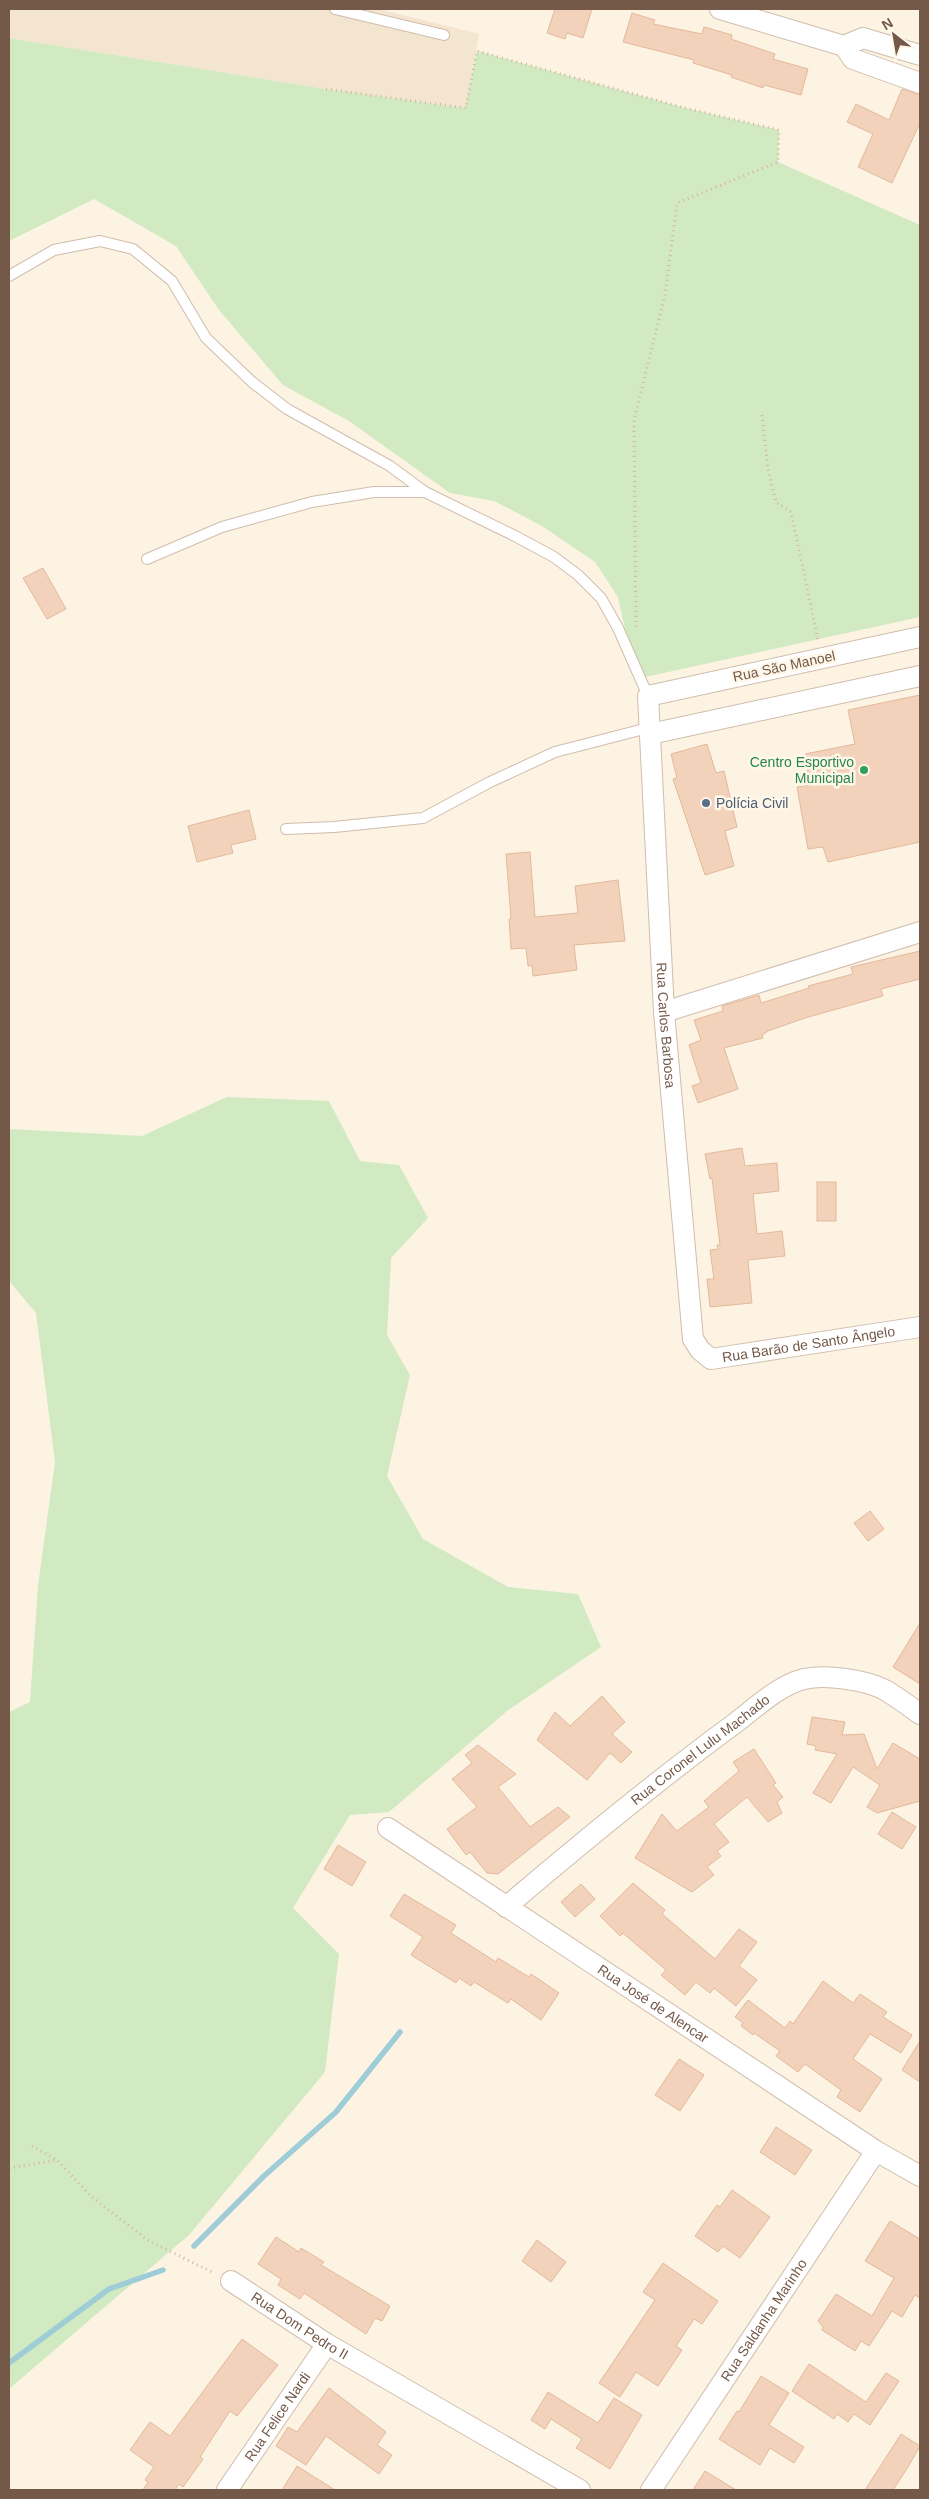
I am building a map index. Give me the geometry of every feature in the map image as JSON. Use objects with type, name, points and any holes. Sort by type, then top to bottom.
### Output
[{"type":"street","points":[[733,11],[844,46],[853,59],[920,83]]},
{"type":"street","points":[[844,46],[863,38],[920,55]]},
{"type":"street","name":"Rua São Manoel","points":[[648,696],[920,637]]},
{"type":"street","points":[[649,731],[920,676]]},
{"type":"street","name":"Rua Carlos Barbosa","points":[[648,696],[664,1012],[693,1339],[700,1350]]},
{"type":"street","points":[[664,1012],[920,932]]},
{"type":"street","name":"Rua Barão de Santo Ângelo","points":[[700,1350],[711,1359],[920,1327]]},
{"type":"street","name":"Rua Coronel Lulu Machado","points":[[506,1907],[603,1824],[681,1764],[781,1690],[803,1679],[826,1677],[852,1680],[876,1687],[884,1690],[920,1714]]},
{"type":"street","name":"Rua José de Alencar","points":[[388,1828],[876,2151],[920,2176]]},
{"type":"street","name":"Rua Saldanha Marinho","points":[[651,2490],[876,2151]]},
{"type":"street","name":"Rua Dom Pedro II","points":[[231,2281],[327,2344],[580,2490]]},
{"type":"street","name":"Rua Felice Nardi","points":[[227,2490],[327,2344]]},
{"type":"lane","points":[[335,9],[444,35]]},
{"type":"lane","points":[[9,276],[54,250],[72,246],[100,241],[133,249],[172,281],[206,338],[252,382],[287,409],[390,466],[425,492],[554,557],[578,575],[601,598],[618,628],[648,696]]},
{"type":"lane","points":[[147,558],[222,527],[312,502],[374,492],[425,492]]},
{"type":"lane","points":[[286,829],[334,827],[423,818],[490,782],[555,752],[649,731]]},
{"type":"path","points":[[326,90],[466,108],[477,51],[684,108],[779,130],[778,162],[677,203],[665,295],[634,420],[636,630]]},
{"type":"path","points":[[762,415],[768,468],[776,502],[791,512],[816,639],[831,656]]},
{"type":"path","points":[[32,2146],[57,2160],[92,2197],[148,2240],[231,2281]]},
{"type":"path","points":[[9,2168],[57,2160]]},
{"type":"shaded area","points":[[9,9],[379,9],[479,34],[466,108],[326,89],[9,38]]},
{"type":"green space","points":[[9,38],[326,89],[465,108],[477,51],[685,108],[779,130],[778,162],[920,225],[920,617],[636,679],[618,597],[595,562],[542,526],[494,501],[450,493],[349,421],[283,385],[219,310],[176,246],[94,199],[9,241]]},
{"type":"green space","points":[[227,1097],[329,1101],[360,1161],[399,1165],[428,1218],[391,1258],[387,1335],[410,1375],[387,1476],[423,1539],[508,1587],[578,1594],[601,1647],[507,1711],[389,1812],[350,1815],[293,1908],[339,1954],[325,2072],[189,2235],[9,2389],[9,1712],[30,1702],[38,1586],[55,1462],[36,1313],[9,1281],[9,1129],[142,1136]]},
{"type":"building","points":[[555,9],[592,9],[583,38],[567,33],[565,39],[547,33]]},
{"type":"building","points":[[632,13],[655,20],[653,24],[702,34],[704,27],[732,35],[731,39],[775,54],[773,59],[808,69],[801,95],[764,85],[763,88],[731,77],[732,75],[693,63],[694,60],[623,42]]},
{"type":"building","points":[[902,89],[920,95],[920,123],[892,183],[858,167],[873,134],[847,122],[856,104],[889,120]]},
{"type":"building","points":[[43,568],[66,609],[47,619],[23,578]]},
{"type":"building","name":"Centro Esportivo Municipal","points":[[920,695],[920,842],[828,862],[823,847],[808,849],[797,787],[810,785],[805,754],[855,744],[848,710]]},
{"type":"building","name":"Polícia Civil","points":[[707,744],[716,773],[724,771],[737,827],[725,831],[734,866],[705,875],[673,779],[677,778],[671,754]]},
{"type":"building","points":[[249,810],[256,839],[231,845],[233,853],[197,862],[188,826]]},
{"type":"building","points":[[530,852],[535,917],[578,913],[575,886],[618,880],[625,941],[574,945],[577,970],[533,976],[532,965],[528,966],[526,948],[511,949],[509,919],[511,918],[506,854]]},
{"type":"building","points":[[920,951],[920,979],[881,989],[883,996],[805,1018],[768,1031],[762,1035],[763,1038],[724,1048],[738,1089],[698,1103],[692,1086],[701,1083],[689,1045],[701,1040],[694,1020],[723,1011],[722,1006],[759,995],[761,1003],[809,988],[808,986],[853,974],[851,967]]},
{"type":"building","points":[[742,1148],[745,1166],[777,1163],[779,1191],[753,1194],[757,1234],[782,1231],[785,1256],[748,1260],[752,1303],[710,1307],[707,1279],[714,1279],[710,1250],[718,1249],[717,1245],[720,1245],[712,1178],[710,1179],[705,1154]]},
{"type":"building","points":[[817,1182],[836,1182],[836,1221],[817,1221]]},
{"type":"building","points":[[870,1511],[884,1529],[868,1541],[854,1523]]},
{"type":"building","points":[[920,1623],[920,1684],[893,1667]]},
{"type":"building","points":[[602,1696],[625,1722],[612,1734],[632,1752],[621,1763],[610,1753],[587,1780],[537,1740],[555,1712],[570,1726]]},
{"type":"building","points":[[812,1717],[845,1722],[842,1735],[864,1734],[877,1769],[893,1743],[920,1759],[920,1801],[877,1813],[867,1807],[880,1785],[853,1767],[831,1803],[813,1793],[837,1754],[815,1750],[816,1746],[807,1744]]},
{"type":"building","points":[[478,1745],[516,1774],[498,1787],[530,1827],[558,1807],[570,1817],[498,1874],[487,1873],[470,1852],[466,1855],[447,1829],[477,1807],[452,1779],[472,1763],[465,1755]]},
{"type":"building","points":[[754,1749],[776,1783],[773,1785],[783,1797],[777,1802],[782,1813],[768,1822],[747,1797],[714,1824],[729,1842],[717,1851],[721,1856],[707,1867],[714,1875],[692,1892],[635,1858],[662,1814],[677,1831],[709,1807],[704,1801],[739,1771],[733,1762]]},
{"type":"building","points":[[892,1812],[916,1827],[902,1849],[878,1834]]},
{"type":"building","points":[[338,1845],[366,1862],[352,1886],[324,1869]]},
{"type":"building","points":[[633,1883],[665,1910],[662,1914],[715,1959],[739,1929],[757,1942],[739,1966],[757,1980],[736,2006],[714,1988],[710,1993],[696,1982],[685,1995],[661,1975],[666,1970],[623,1933],[620,1936],[600,1916]]},
{"type":"building","points":[[581,1884],[595,1899],[575,1917],[561,1902]]},
{"type":"building","points":[[404,1894],[456,1925],[451,1933],[496,1962],[498,1958],[529,1977],[531,1974],[559,1993],[541,2020],[511,1999],[508,2003],[474,1982],[471,1986],[459,1978],[456,1983],[411,1955],[423,1937],[390,1916]]},
{"type":"building","points":[[823,1981],[853,2003],[860,1994],[887,2012],[883,2017],[912,2035],[901,2053],[870,2034],[853,2059],[882,2079],[860,2112],[837,2097],[841,2090],[805,2064],[798,2072],[776,2056],[780,2051],[741,2026],[743,2023],[735,2017],[748,2000],[785,2028],[790,2021],[793,2024]]},
{"type":"building","points":[[920,2041],[920,2082],[902,2070]]},
{"type":"building","points":[[679,2059],[704,2075],[680,2111],[655,2095]]},
{"type":"building","points":[[776,2127],[812,2150],[795,2175],[760,2152]]},
{"type":"building","points":[[732,2190],[770,2217],[740,2258],[723,2246],[718,2252],[695,2236],[717,2205],[720,2207]]},
{"type":"building","points":[[890,2221],[920,2239],[920,2298],[915,2295],[902,2317],[892,2311],[869,2346],[861,2341],[855,2351],[822,2330],[823,2327],[818,2321],[836,2294],[872,2316],[894,2278],[865,2261]]},
{"type":"building","points":[[276,2237],[299,2252],[301,2248],[324,2262],[321,2265],[390,2306],[382,2321],[375,2318],[366,2334],[304,2293],[300,2299],[278,2285],[281,2279],[258,2264]]},
{"type":"building","points":[[537,2240],[566,2262],[551,2282],[522,2261]]},
{"type":"building","points":[[663,2263],[718,2301],[702,2324],[694,2319],[676,2346],[682,2350],[658,2386],[636,2372],[620,2397],[599,2383],[655,2300],[643,2292]]},
{"type":"building","points":[[242,2339],[278,2365],[237,2416],[230,2411],[200,2457],[203,2459],[183,2487],[179,2484],[175,2490],[143,2490],[148,2482],[145,2480],[154,2467],[130,2450],[150,2422],[170,2436]]},
{"type":"building","points":[[809,2364],[866,2402],[886,2373],[899,2381],[870,2425],[854,2414],[848,2422],[837,2414],[834,2419],[792,2391]]},
{"type":"building","points":[[761,2376],[789,2393],[769,2425],[804,2447],[794,2463],[770,2448],[760,2465],[719,2439],[737,2411],[739,2412]]},
{"type":"building","points":[[329,2388],[386,2432],[377,2445],[392,2455],[379,2474],[326,2436],[306,2465],[276,2446],[288,2427],[297,2432]]},
{"type":"building","points":[[548,2392],[598,2423],[614,2398],[642,2415],[610,2469],[576,2448],[582,2439],[551,2419],[545,2429],[531,2420]]},
{"type":"building","points":[[901,2434],[920,2446],[908,2467],[893,2490],[865,2490]]},
{"type":"building","points":[[297,2466],[335,2490],[282,2490]]},
{"type":"building","points":[[705,2471],[736,2490],[693,2490]]},
{"type":"waterway","points":[[194,2246],[264,2176],[336,2112],[400,2032]]},
{"type":"waterway","points":[[9,2363],[109,2289],[163,2270]]},
{"type":"place","name":"Centro Esportivo Municipal","points":[[864,770]]},
{"type":"place","name":"Polícia Civil","points":[[706,803]]}]
